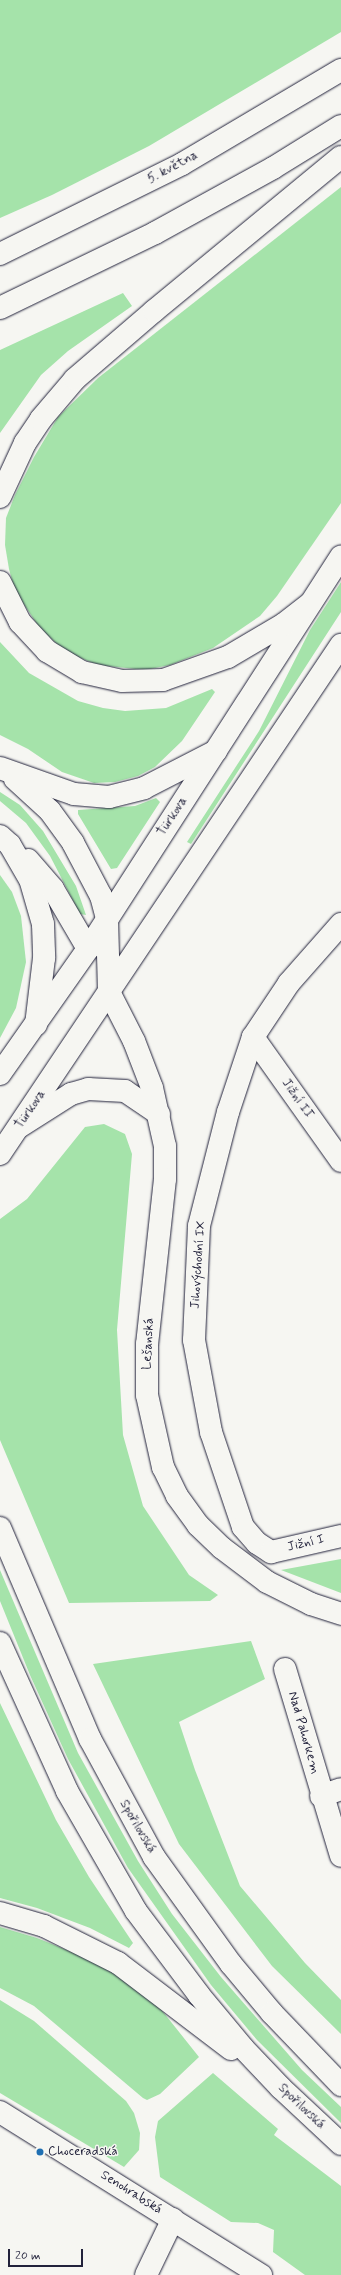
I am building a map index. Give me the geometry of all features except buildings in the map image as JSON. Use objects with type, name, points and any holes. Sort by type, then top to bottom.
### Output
[{"type":"main road","name":"5. května","points":[[0,254],[182,164],[341,70]]},
{"type":"main road","points":[[0,308],[155,233],[267,172],[341,126]]},
{"type":"main road","points":[[0,498],[25,443],[41,419],[76,379],[154,310],[341,157]]},
{"type":"main road","name":"Türkova","points":[[0,1074],[36,1026],[88,949],[341,557]]},
{"type":"main road","points":[[0,582],[9,605],[20,622],[47,651],[82,672],[122,681],[163,680],[228,656],[284,624],[310,604]]},
{"type":"main road","name":"Türkova","points":[[0,1154],[341,645]]},
{"type":"main road","points":[[0,770],[74,794],[109,797],[144,788],[216,751]]},
{"type":"main road","points":[[0,770],[37,798],[65,832],[85,863],[101,896],[107,919],[109,992]]},
{"type":"main road","points":[[1,837],[18,857],[30,879],[43,924],[44,958],[36,1026]]},
{"type":"main road","name":"Lešanská","points":[[1,837],[26,858],[53,889],[88,949],[140,1054],[159,1114],[165,1146],[165,1179],[147,1344],[147,1395],[163,1467],[177,1496],[198,1525],[222,1548],[267,1582],[310,1604],[341,1614]]},
{"type":"main road","name":"Jihovýchodní IX","points":[[271,1552],[257,1543],[243,1527],[228,1487],[211,1432],[194,1340],[200,1226],[228,1112],[253,1037],[289,983],[341,924]]},
{"type":"main road","name":"Jižní II","points":[[253,1037],[341,1161]]},
{"type":"main road","points":[[19,1127],[71,1094],[88,1089],[125,1092],[159,1114]]},
{"type":"main road","name":"Spořilovská","points":[[0,1528],[90,1739],[154,1857],[191,1911],[272,2013],[341,2085]]},
{"type":"main road","name":"Jižní I","points":[[271,1552],[341,1536]]},
{"type":"main road","name":"Spořilovská","points":[[0,1643],[51,1760],[118,1882],[199,1995],[243,2048],[281,2088],[341,2144]]},
{"type":"main road","name":"Nad Pahorkem","points":[[285,1669],[331,1792],[341,1856]]},
{"type":"main road","points":[[0,1913],[44,1926],[118,1963],[281,2088]]},
{"type":"main road","name":"Senohrabská","points":[[0,2112],[261,2275]]},
{"type":"main road","points":[[146,2275],[173,2219]]},
{"type":"green space","points":[[0,0],[341,0],[341,32],[149,146],[52,195],[0,218]]},
{"type":"green space","points":[[341,187],[341,503],[277,596],[260,616],[213,648],[170,665],[145,670],[98,665],[78,657],[58,645],[39,627],[15,591],[9,569],[5,545],[6,518],[15,495],[34,457],[58,417],[98,378]]},
{"type":"green space","points":[[123,293],[132,306],[68,351],[41,375],[0,433],[0,350]]},
{"type":"green space","points":[[341,582],[341,612],[191,844],[187,842],[259,731],[310,630]]},
{"type":"green space","points":[[0,642],[29,673],[78,701],[103,708],[125,711],[166,708],[212,689],[215,692],[182,741],[155,767],[138,776],[115,782],[94,783],[62,772],[28,749],[0,735]]},
{"type":"green space","points":[[0,792],[20,805],[43,831],[76,886],[86,915],[80,914],[50,856],[26,823],[0,801]]},
{"type":"green space","points":[[156,798],[160,802],[117,868],[111,869],[78,814],[78,810],[135,806]]},
{"type":"green space","points":[[0,875],[12,892],[21,916],[26,962],[16,1008],[0,1038]]},
{"type":"green space","points":[[104,1124],[125,1134],[132,1154],[117,1330],[123,1435],[143,1506],[189,1575],[218,1595],[210,1601],[69,1603],[0,1440],[0,1219],[27,1199],[85,1127]]},
{"type":"green space","points":[[341,1559],[341,1593],[281,1570]]},
{"type":"green space","points":[[0,1570],[78,1753],[138,1861],[172,1914],[221,1977],[302,2070],[341,2107],[341,2123],[257,2040],[211,1985],[128,1868],[68,1759],[30,1675],[0,1601]]},
{"type":"green space","points":[[251,1641],[265,1679],[179,1722],[195,1770],[240,1886],[305,1963],[341,2000],[341,2034],[272,1966],[179,1844],[93,1664]]},
{"type":"green space","points":[[0,1703],[56,1820],[89,1877],[133,1943],[129,1948],[90,1928],[37,1908],[0,1898]]},
{"type":"green space","points":[[0,1927],[37,1938],[79,1955],[119,1976],[152,1998],[199,2057],[160,2094],[147,2100],[143,2098],[34,2006],[0,1988]]},
{"type":"green space","points":[[0,2000],[34,2021],[126,2101],[134,2113],[140,2133],[139,2150],[124,2167],[0,2093]]},
{"type":"green space","points":[[213,2073],[278,2129],[274,2135],[341,2186],[341,2275],[305,2275],[273,2252],[274,2230],[258,2223],[231,2222],[160,2177],[155,2137],[158,2121]]},
{"type":"place","name":"Choceradská","points":[[40,2152]]}]
